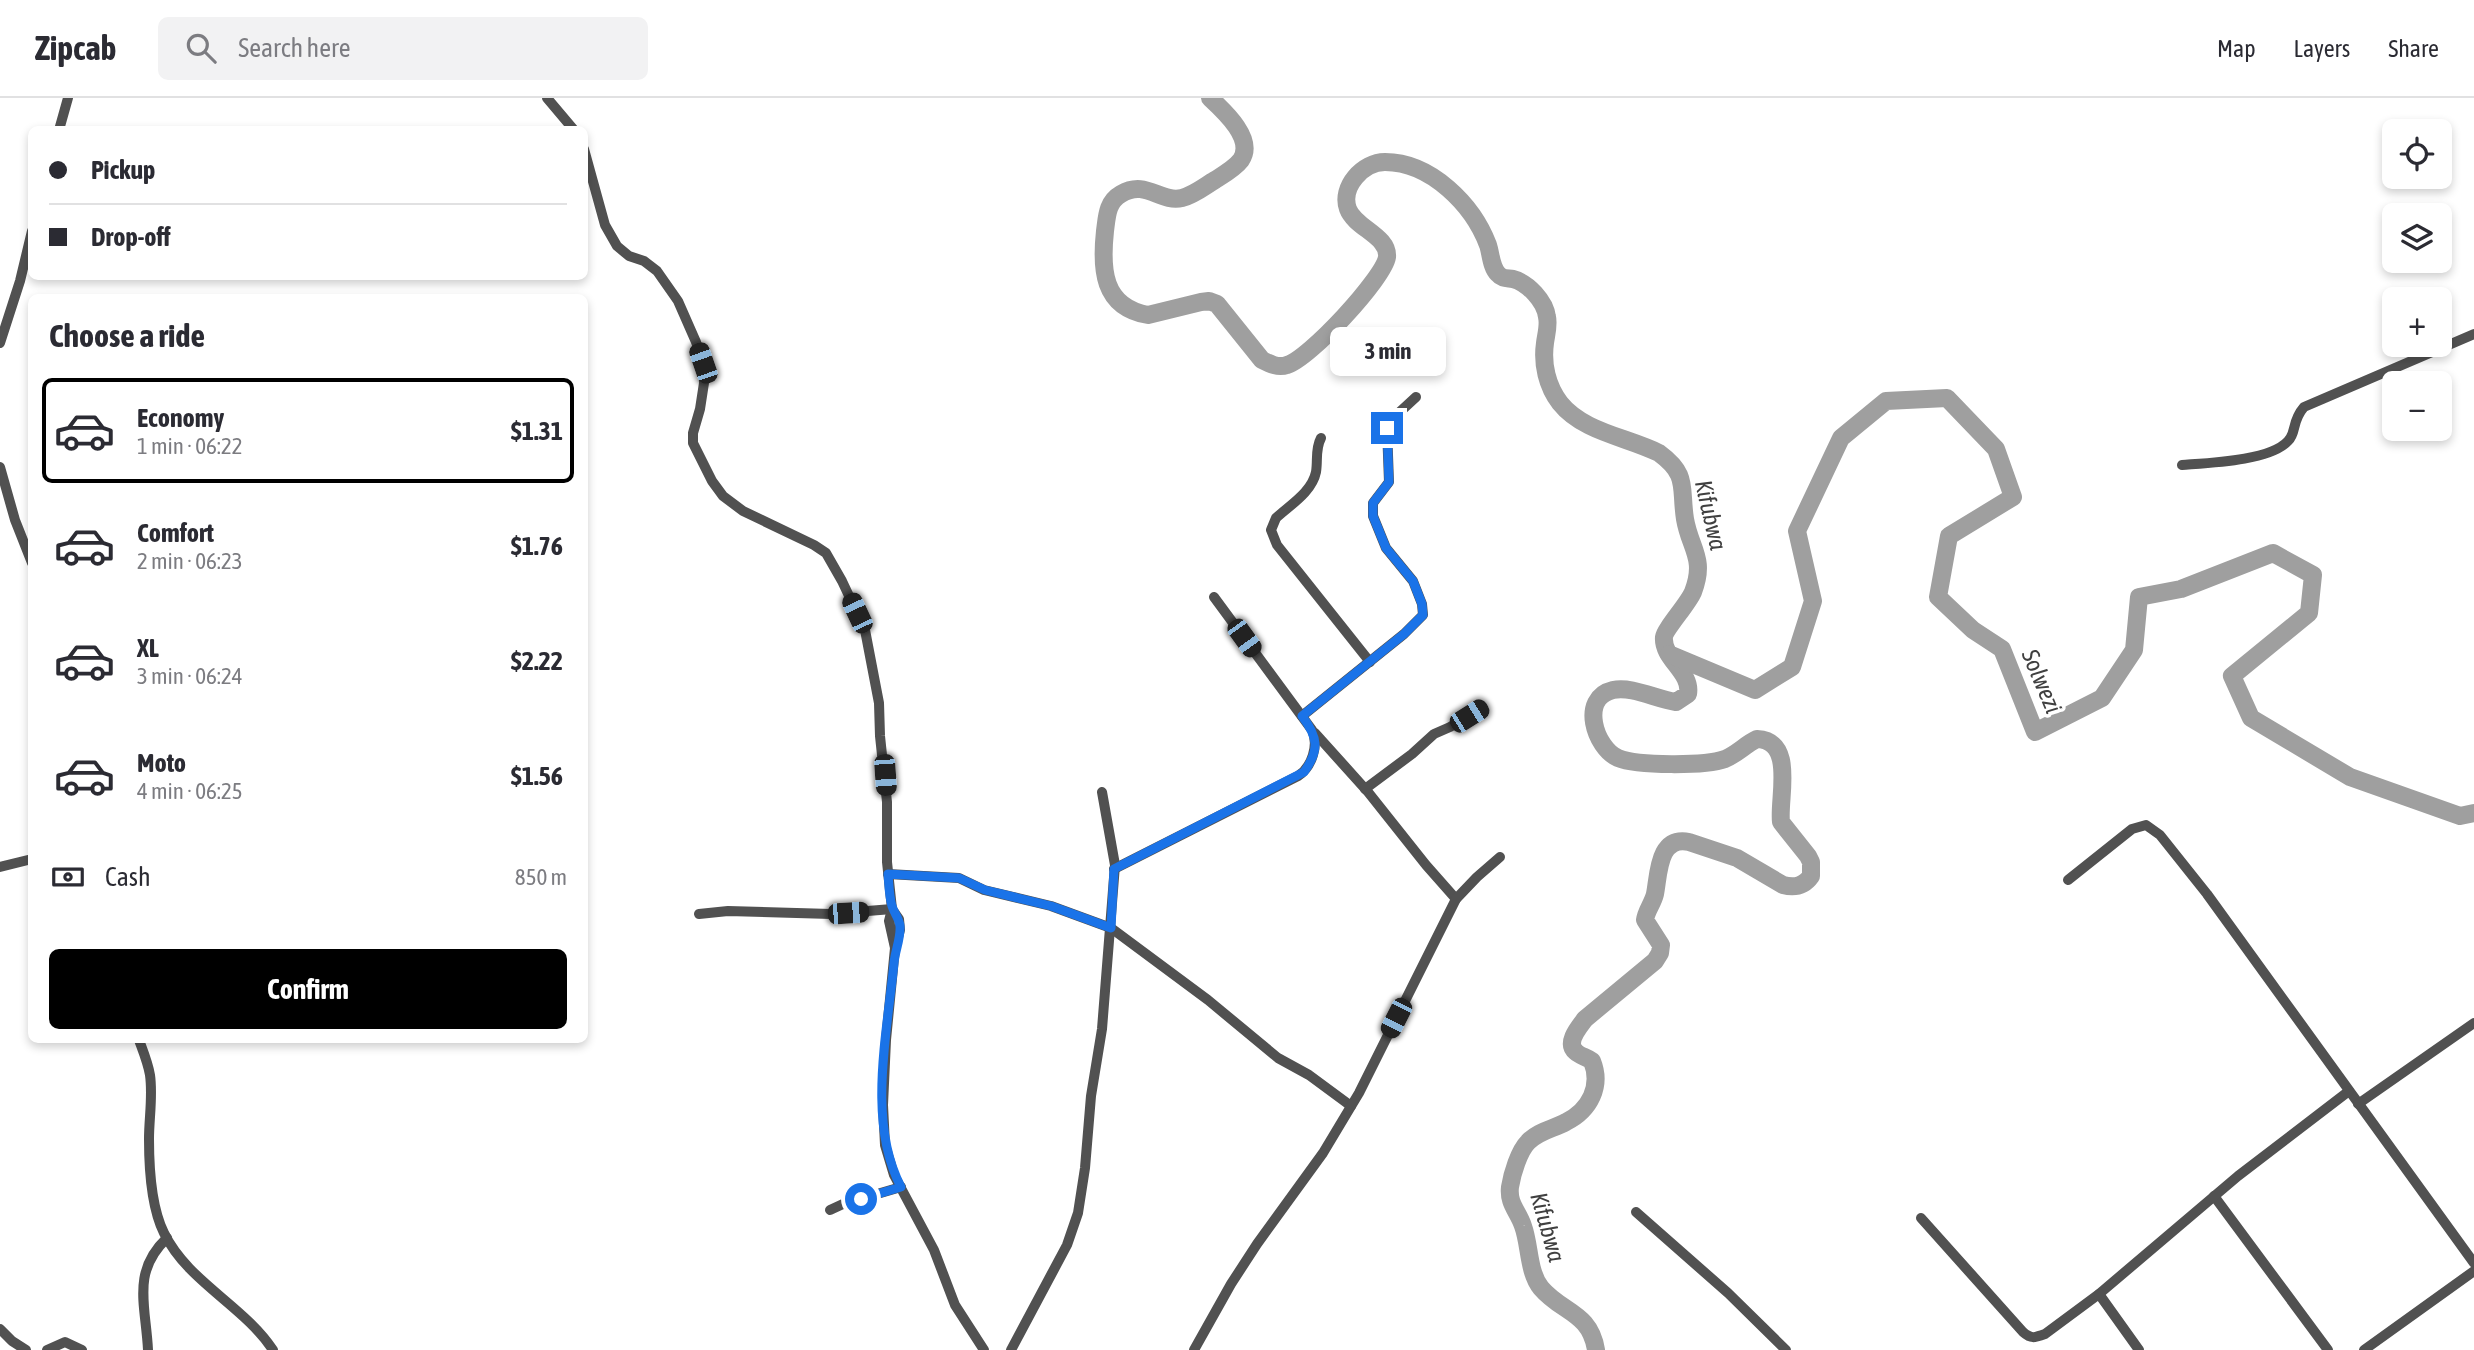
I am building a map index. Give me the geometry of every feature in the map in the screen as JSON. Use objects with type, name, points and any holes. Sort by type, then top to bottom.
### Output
[{"type":"street","points":[[59,126],[68,98]]},
{"type":"street","points":[[547,98],[571,126]]},
{"type":"street","points":[[588,163],[605,225],[617,246],[629,256],[644,261],[657,271],[678,301],[696,342],[703,363],[704,383],[693,443],[712,481],[723,496],[743,511],[814,545],[826,554],[842,581],[864,630],[879,704],[892,909],[889,921],[895,948],[885,1058],[883,1132],[887,1155],[934,1250],[956,1306],[984,1350]]},
{"type":"street","points":[[0,344],[28,248]]},
{"type":"street","points":[[2182,465],[2237,460],[2277,449],[2291,438],[2296,416],[2304,407],[2474,334]]},
{"type":"street","points":[[1302,716],[1370,662],[1423,615],[1422,604],[1413,581],[1380,539],[1372,510],[1375,500],[1389,482],[1387,428],[1390,421],[1416,397]]},
{"type":"street","points":[[1321,438],[1312,485],[1276,518],[1272,524],[1272,537],[1370,662]]},
{"type":"street","points":[[0,467],[15,520],[28,553]]},
{"type":"street","points":[[1214,597],[1312,730],[1456,899]]},
{"type":"street","points":[[1365,789],[1434,734],[1482,708]]},
{"type":"street","points":[[1114,869],[1304,772],[1316,744],[1312,730]]},
{"type":"street","points":[[1011,1350],[1057,1266],[1078,1213],[1091,1096],[1102,1029],[1111,928],[1114,869],[1102,792]]},
{"type":"street","points":[[2068,880],[2132,829],[2146,825],[2160,835],[2207,894],[2474,1264]]},
{"type":"street","points":[[1194,1350],[1223,1297],[1323,1153],[1351,1106],[1456,899],[1500,858]]},
{"type":"street","points":[[0,867],[28,860]]},
{"type":"street","points":[[888,874],[959,878],[985,890],[1051,906],[1111,928],[1208,1000],[1278,1058],[1309,1075],[1351,1106]]},
{"type":"street","points":[[699,914],[728,911],[831,914],[892,909]]},
{"type":"street","points":[[2358,1104],[2474,1023]]},
{"type":"street","points":[[140,1043],[150,1072],[149,1140],[154,1199],[159,1221],[171,1246],[197,1275],[253,1325],[273,1350]]},
{"type":"street","points":[[1922,1217],[2031,1338],[2045,1334],[2099,1294],[2214,1196],[2349,1091]]},
{"type":"street","points":[[830,1210],[901,1187]]},
{"type":"street","points":[[2214,1196],[2328,1350]]},
{"type":"street","points":[[1636,1212],[1728,1293],[1786,1350]]},
{"type":"street","points":[[148,1350],[144,1277],[151,1255],[167,1238]]},
{"type":"street","points":[[2364,1350],[2474,1271]]},
{"type":"street","points":[[2099,1294],[2139,1350]]},
{"type":"street","points":[[0,1329],[26,1350]]},
{"type":"street","points":[[47,1350],[65,1342],[82,1350]]},
{"type":"waterway","name":"Kifubwa","points":[[1210,98],[1230,118],[1241,135],[1244,143],[1241,160],[1222,176],[1182,198],[1174,199],[1138,189],[1116,197],[1108,210],[1104,245],[1105,272],[1113,295],[1133,311],[1148,315],[1201,302],[1217,304],[1262,360],[1277,366],[1287,365],[1311,349],[1344,317],[1373,282],[1387,257],[1383,243],[1357,222],[1348,209],[1347,192],[1355,177],[1369,166],[1385,162],[1418,169],[1434,178],[1448,188],[1472,215],[1488,245],[1498,274],[1524,284],[1543,305],[1548,323],[1545,367],[1560,403],[1581,421],[1659,453],[1679,475],[1685,519],[1698,570],[1693,592],[1664,637],[1667,652],[1686,679],[1688,694],[1676,702],[1636,691],[1613,690],[1603,695],[1596,703],[1594,723],[1597,734],[1610,753],[1627,761],[1655,764],[1716,761],[1725,759],[1757,739],[1769,742],[1777,749],[1781,760],[1781,822],[1808,856],[1811,876],[1799,885],[1783,885],[1737,858],[1689,842],[1671,845],[1662,858],[1655,894],[1645,920],[1661,945],[1660,953],[1655,961],[1585,1019],[1572,1040],[1576,1052],[1592,1061],[1596,1079],[1592,1096],[1582,1111],[1574,1117],[1532,1138],[1522,1151],[1514,1169],[1510,1198],[1523,1226],[1537,1282],[1549,1296],[1588,1328],[1596,1350]]},
{"type":"waterway","name":"Solwezi","points":[[1669,654],[1755,690],[1792,667],[1813,601],[1797,531],[1841,438],[1886,401],[1947,398],[1996,449],[2013,497],[1949,536],[1938,597],[1973,630],[2002,649],[2035,732],[2102,698],[2134,650],[2139,597],[2181,589],[2273,553],[2313,575],[2309,613],[2232,676],[2251,718],[2350,777],[2460,816],[2474,813]]},
{"type":"route","points":[[861,1199],[901,1187],[887,1155],[883,1132],[886,1040],[895,948],[900,930],[899,919],[892,909],[888,874],[959,878],[985,890],[1051,906],[1111,928],[1114,869],[1304,772],[1316,744],[1312,730],[1302,716],[1404,634],[1423,615],[1424,610],[1413,581],[1380,539],[1373,516],[1375,500],[1389,482],[1387,428]]}]
